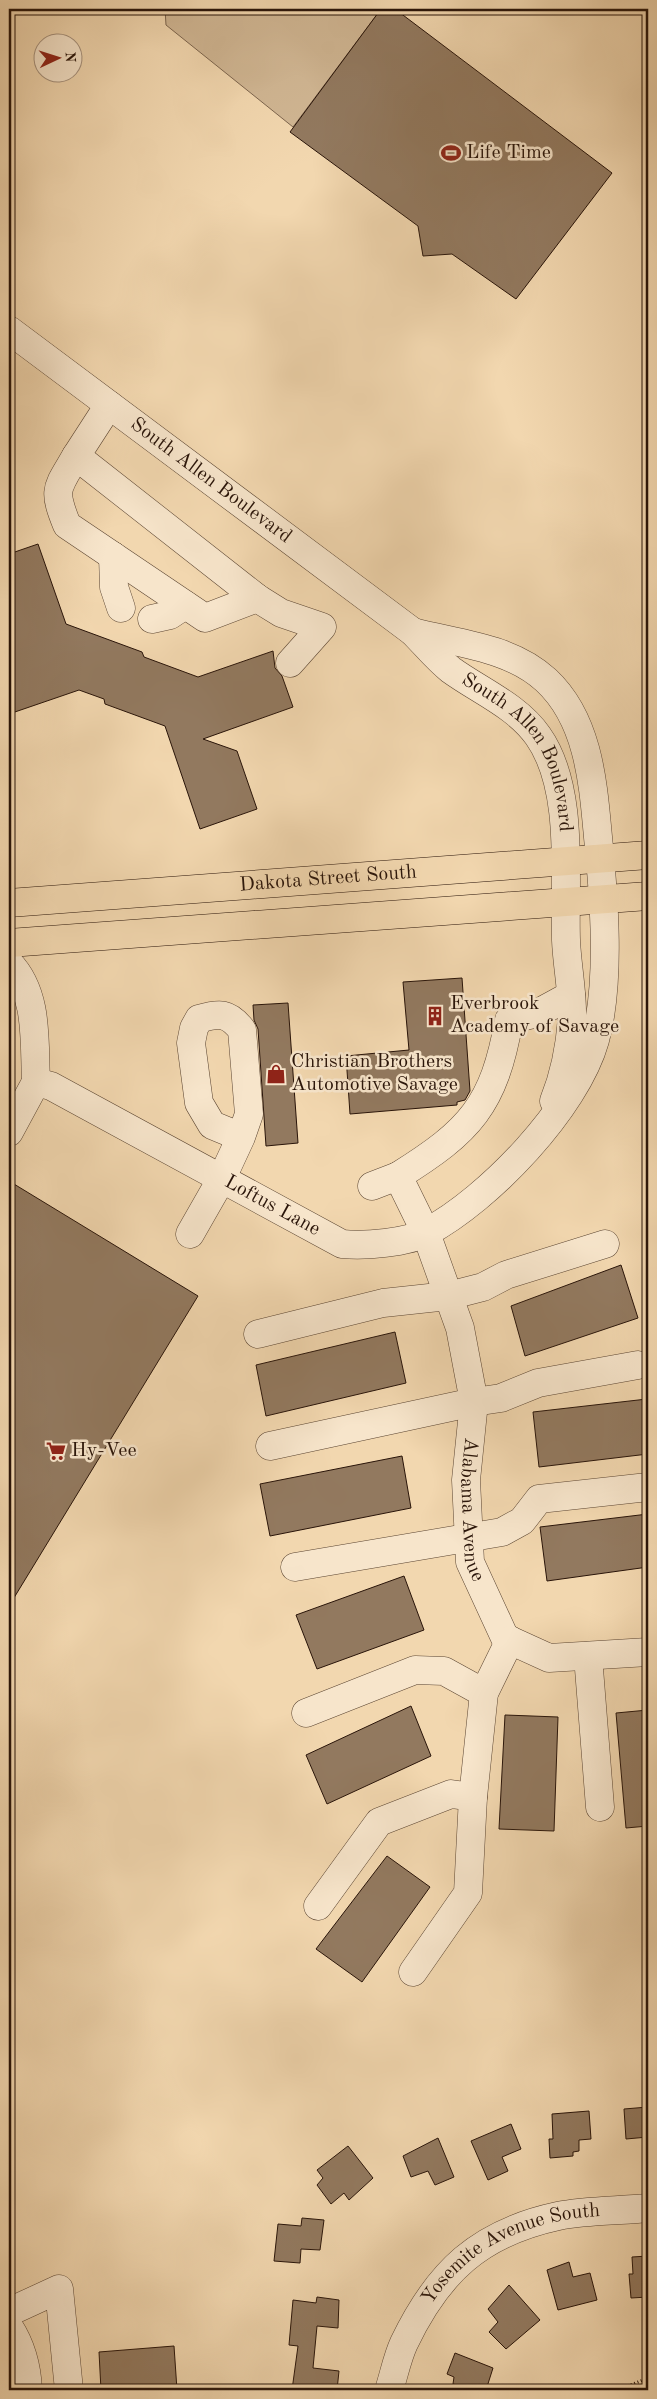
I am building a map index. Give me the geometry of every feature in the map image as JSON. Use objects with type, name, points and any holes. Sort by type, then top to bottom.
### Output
[{"type":"main road","name":"Dakota Street South","points":[[9,903],[648,855]]},
{"type":"main road","name":"Dakota Street South","points":[[9,943],[648,896]]},
{"type":"street","name":"South Allen Boulevard","points":[[9,330],[414,632],[449,668],[525,720],[537,734],[550,755],[556,773],[561,797],[568,902]]},
{"type":"street","points":[[109,405],[58,486],[57,500],[68,525],[205,618],[257,598]]},
{"type":"street","points":[[76,456],[257,598],[281,613],[322,627],[290,664]]},
{"type":"street","points":[[113,556],[114,587],[122,608]]},
{"type":"street","points":[[152,619],[170,615],[185,605]]},
{"type":"street","name":"South Allen Boulevard","points":[[414,632],[492,650],[527,665],[547,681],[575,722],[587,750],[593,783],[603,900]]},
{"type":"street","name":"Loftus Lane","points":[[36,1082],[50,1086],[342,1244],[376,1245],[426,1233],[483,1192],[508,1170],[550,1120],[582,1075],[595,1040],[602,1003],[603,900]]},
{"type":"street","name":"Loftus Lane","points":[[550,1120],[561,1084],[572,1020],[566,941],[568,902]]},
{"type":"street","points":[[9,963],[24,982],[31,1001],[36,1082],[9,1132]]},
{"type":"street","points":[[372,1186],[398,1176],[434,1153],[468,1125],[489,1093],[503,1056],[509,1020],[538,1013],[571,995]]},
{"type":"street","points":[[190,1234],[222,1178],[241,1137]]},
{"type":"street","name":"Alabama Avenue","points":[[398,1176],[426,1233],[460,1328],[474,1402],[466,1480],[470,1562],[505,1638],[510,1640]]},
{"type":"street","points":[[258,1334],[383,1303],[448,1296],[483,1287],[506,1275],[605,1244]]},
{"type":"street","points":[[270,1446],[474,1402],[501,1398],[538,1384],[638,1365]]},
{"type":"street","points":[[295,1567],[502,1532],[522,1521],[539,1500],[648,1487]]},
{"type":"street","points":[[413,1972],[468,1893],[473,1797],[484,1693],[510,1640],[549,1658],[648,1652]]},
{"type":"street","points":[[588,1656],[600,1806]]},
{"type":"street","points":[[306,1713],[414,1670],[444,1671],[484,1693]]},
{"type":"street","points":[[318,1906],[380,1822],[451,1794],[473,1797]]},
{"type":"street","name":"Yosemite Avenue South","points":[[389,2390],[404,2344],[439,2283],[466,2256],[513,2229],[559,2216],[648,2208]]},
{"type":"street","points":[[9,2312],[59,2289],[69,2390]]},
{"type":"street","points":[[9,2327],[18,2340],[27,2368],[28,2390]]},
{"type":"path","points":[[618,2390],[648,2378]]},
{"type":"shaded area","points":[[165,9],[381,9],[293,127],[166,25]]},
{"type":"building","name":"Life Time","points":[[381,9],[395,9],[612,173],[516,299],[452,254],[423,256],[418,226],[290,132]]},
{"type":"building","points":[[38,544],[66,624],[142,652],[144,657],[198,677],[273,651],[275,668],[282,676],[293,707],[203,739],[237,751],[257,809],[200,829],[165,726],[105,704],[104,699],[79,690],[9,714],[9,554]]},
{"type":"building","name":"Everbrook Academy of Savage","points":[[462,978],[470,1091],[465,1100],[457,1102],[457,1105],[350,1114],[346,1056],[409,1050],[403,982]]},
{"type":"building","name":"Christian Brothers Automotive Savage","points":[[288,1003],[298,1143],[266,1146],[258,1029],[254,1020],[253,1005]]},
{"type":"building","name":"Hy-Vee","points":[[9,1181],[198,1296],[9,1606]]},
{"type":"building","points":[[621,1265],[638,1318],[525,1356],[511,1306]]},
{"type":"building","points":[[395,1332],[406,1383],[266,1416],[256,1365]]},
{"type":"building","points":[[647,1399],[648,1454],[539,1467],[533,1412]]},
{"type":"building","points":[[402,1456],[411,1508],[270,1536],[260,1484]]},
{"type":"building","points":[[648,1514],[648,1567],[547,1581],[540,1527]]},
{"type":"building","points":[[404,1576],[424,1630],[317,1669],[296,1615]]},
{"type":"building","points":[[411,1706],[431,1756],[327,1804],[306,1755]]},
{"type":"building","points":[[648,1710],[648,1826],[626,1828],[616,1713]]},
{"type":"building","points":[[505,1715],[558,1717],[554,1831],[499,1829]]},
{"type":"building","points":[[387,1856],[430,1887],[362,1982],[316,1949]]},
{"type":"building","points":[[648,2107],[648,2137],[626,2139],[624,2109]]},
{"type":"building","points":[[589,2111],[591,2139],[579,2140],[579,2151],[573,2152],[573,2156],[550,2158],[549,2139],[553,2139],[552,2114]]},
{"type":"building","points":[[511,2124],[521,2149],[502,2157],[508,2171],[488,2180],[471,2141]]},
{"type":"building","points":[[438,2138],[454,2177],[435,2185],[428,2171],[411,2177],[403,2156]]},
{"type":"building","points":[[348,2146],[373,2178],[349,2200],[344,2193],[331,2204],[317,2185],[323,2178],[317,2170]]},
{"type":"building","points":[[302,2218],[324,2220],[320,2250],[301,2249],[300,2263],[274,2261],[278,2224],[301,2226]]},
{"type":"building","points":[[648,2256],[648,2297],[631,2298],[629,2274],[633,2274],[632,2257]]},
{"type":"building","points":[[569,2262],[573,2277],[590,2273],[597,2300],[558,2310],[547,2270]]},
{"type":"building","points":[[509,2285],[540,2320],[506,2349],[489,2332],[498,2322],[488,2309]]},
{"type":"building","points":[[317,2297],[339,2300],[338,2328],[317,2326],[313,2368],[339,2371],[337,2390],[292,2390],[298,2346],[289,2345],[293,2300],[316,2303]]},
{"type":"building","points":[[174,2346],[177,2390],[101,2390],[99,2352]]},
{"type":"building","points":[[455,2353],[493,2368],[486,2390],[460,2390],[461,2386],[453,2384],[454,2377],[447,2374]]},
{"type":"place","name":"Life Time","points":[[451,153]]},
{"type":"place","name":"Everbrook Academy of Savage","points":[[435,1016]]},
{"type":"place","name":"Christian Brothers Automotive Savage","points":[[276,1074]]},
{"type":"place","name":"Hy-Vee","points":[[56,1451]]}]
